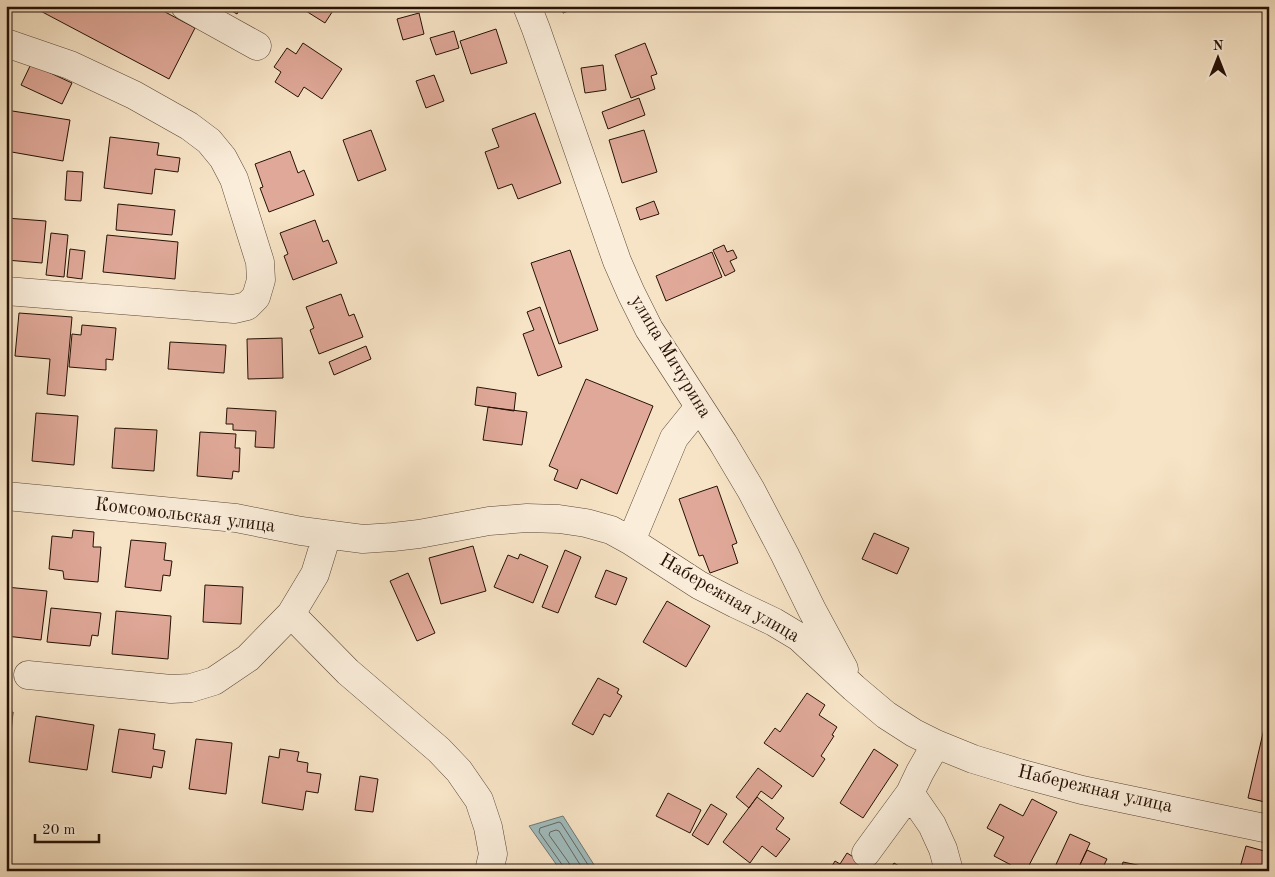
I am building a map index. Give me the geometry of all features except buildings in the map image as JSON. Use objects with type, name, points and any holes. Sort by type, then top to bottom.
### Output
[{"type":"street","name":"улица Мичурина","points":[[527,6],[617,261],[631,293],[649,329],[751,490],[854,688]]},
{"type":"street","points":[[192,8],[257,46]]},
{"type":"street","points":[[6,43],[70,66],[134,95],[190,126],[209,141],[223,158],[234,179],[260,262],[261,280],[256,297],[247,306],[234,309],[6,291]]},
{"type":"street","points":[[631,541],[674,438],[699,408]]},
{"type":"street","name":"Комсомольская улица","points":[[6,496],[236,518],[301,531],[364,539]]},
{"type":"street","name":"Набережная улица","points":[[364,539],[411,535],[489,521],[527,518],[559,519],[586,523],[611,530],[699,585],[774,622],[799,637],[854,688],[886,714],[936,744],[991,765],[1082,790],[1269,828]]},
{"type":"street","points":[[28,675],[171,689],[191,688],[214,681],[248,658],[291,614],[315,574],[327,535]]},
{"type":"street","points":[[291,614],[348,672],[439,750],[459,771],[479,800],[488,826],[492,854],[489,871]]},
{"type":"street","points":[[866,853],[910,793],[936,744]]},
{"type":"street","points":[[910,793],[932,825],[943,849],[949,871]]},
{"type":"water","points":[[563,816],[598,871],[561,871],[529,826]]}]
